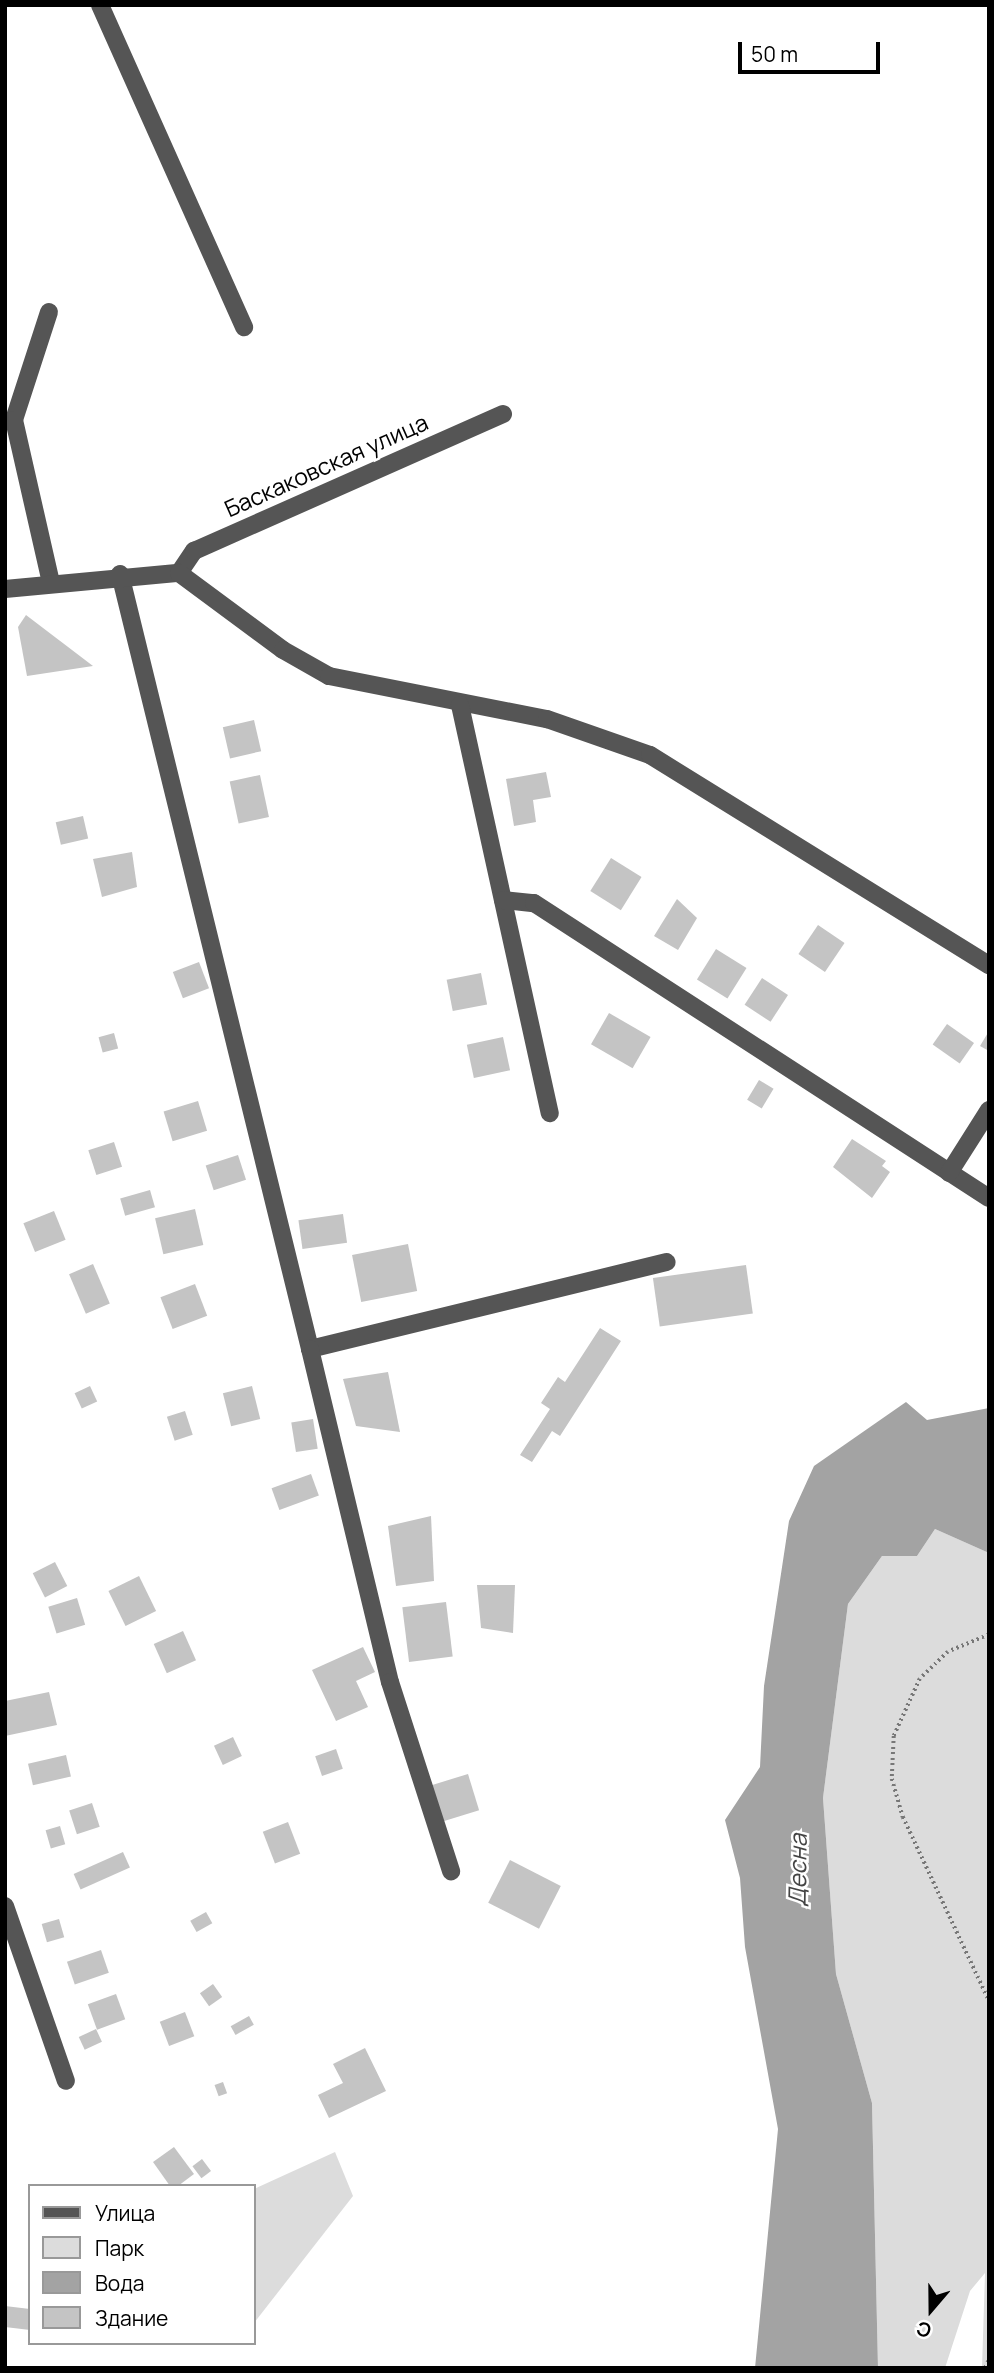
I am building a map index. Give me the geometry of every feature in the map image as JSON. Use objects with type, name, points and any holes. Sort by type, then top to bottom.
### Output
[{"type":"street","points":[[100,5],[244,327]]},
{"type":"street","points":[[49,312],[14,420],[51,583]]},
{"type":"street","name":"Баскаковская улица","points":[[174,571],[194,551],[503,414]]},
{"type":"street","points":[[5,589],[120,573],[174,571],[283,650],[329,676],[460,705],[547,719],[650,755],[989,965]]},
{"type":"street","points":[[120,573],[390,1682],[451,1871]]},
{"type":"street","points":[[460,705],[550,1113]]},
{"type":"street","points":[[503,900],[534,903],[989,1198]]},
{"type":"street","points":[[949,1173],[989,1110]]},
{"type":"street","points":[[310,1349],[667,1262]]},
{"type":"street","points":[[5,1906],[66,2081]]},
{"type":"path","points":[[989,1635],[948,1653],[920,1679],[894,1736],[892,1779],[903,1816],[989,2001]]},
{"type":"path","points":[[985,2368],[989,2359]]},
{"type":"green space","points":[[935,1529],[989,1553],[989,2368],[982,2368],[985,2273],[970,2291],[945,2368],[878,2368],[872,2103],[836,1974],[823,1798],[848,1604],[882,1556],[917,1556]]},
{"type":"green space","points":[[335,2152],[353,2196],[256,2320],[256,2188]]},
{"type":"water","name":"Десна","points":[[906,1402],[927,1420],[989,1408],[989,1553],[935,1529],[917,1556],[882,1556],[848,1604],[823,1798],[836,1974],[872,2103],[878,2368],[755,2368],[778,2129],[745,1947],[740,1878],[725,1820],[760,1767],[764,1686],[789,1521],[814,1466]]},
{"type":"building","points":[[26,615],[93,666],[27,676],[18,627]]},
{"type":"building","points":[[254,720],[261,751],[230,758],[223,727]]},
{"type":"building","points":[[546,772],[551,797],[533,800],[536,822],[514,826],[506,779]]},
{"type":"building","points":[[260,775],[269,817],[239,824],[230,781]]},
{"type":"building","points":[[83,816],[88,838],[61,845],[56,822]]},
{"type":"building","points":[[132,852],[137,887],[102,897],[93,859]]},
{"type":"building","points":[[611,858],[642,877],[621,910],[590,891]]},
{"type":"building","points":[[677,899],[697,918],[678,950],[654,936]]},
{"type":"building","points":[[818,925],[845,943],[825,972],[798,954]]},
{"type":"building","points":[[716,949],[747,968],[727,999],[697,980]]},
{"type":"building","points":[[199,962],[209,988],[183,998],[173,972]]},
{"type":"building","points":[[481,973],[487,1004],[453,1011],[447,980]]},
{"type":"building","points":[[762,978],[788,995],[771,1022],[745,1005]]},
{"type":"building","points":[[609,1013],[651,1037],[633,1068],[591,1044]]},
{"type":"building","points":[[947,1024],[974,1043],[960,1063],[933,1044]]},
{"type":"building","points":[[989,1031],[989,1051],[980,1046]]},
{"type":"building","points":[[114,1033],[118,1048],[103,1053],[99,1037]]},
{"type":"building","points":[[503,1037],[510,1070],[474,1078],[467,1045]]},
{"type":"building","points":[[759,1080],[774,1089],[762,1108],[747,1100]]},
{"type":"building","points":[[198,1101],[207,1131],[173,1141],[164,1112]]},
{"type":"building","points":[[852,1139],[886,1161],[882,1166],[890,1172],[872,1198],[833,1167]]},
{"type":"building","points":[[114,1142],[122,1167],[96,1175],[88,1150]]},
{"type":"building","points":[[238,1155],[246,1180],[214,1190],[206,1166]]},
{"type":"building","points":[[150,1190],[155,1207],[125,1216],[120,1199]]},
{"type":"building","points":[[195,1209],[203,1245],[163,1254],[155,1218]]},
{"type":"building","points":[[54,1211],[66,1240],[35,1252],[23,1223]]},
{"type":"building","points":[[343,1214],[347,1243],[302,1249],[298,1220]]},
{"type":"building","points":[[408,1244],[417,1291],[361,1302],[352,1255]]},
{"type":"building","points":[[93,1264],[110,1304],[86,1314],[69,1274]]},
{"type":"building","points":[[746,1265],[753,1314],[660,1327],[653,1278]]},
{"type":"building","points":[[195,1284],[207,1316],[173,1329],[160,1297]]},
{"type":"building","points":[[600,1328],[621,1341],[560,1436],[552,1431],[532,1462],[520,1455],[550,1409],[541,1403],[558,1377],[565,1382]]},
{"type":"building","points":[[388,1372],[400,1432],[356,1426],[343,1379]]},
{"type":"building","points":[[90,1386],[97,1401],[82,1409],[75,1393]]},
{"type":"building","points":[[252,1386],[260,1419],[231,1426],[223,1393]]},
{"type":"building","points":[[185,1411],[193,1435],[175,1441],[167,1417]]},
{"type":"building","points":[[313,1419],[318,1449],[296,1452],[291,1422]]},
{"type":"building","points":[[311,1474],[319,1496],[279,1510],[272,1488]]},
{"type":"building","points":[[431,1516],[434,1581],[396,1586],[388,1526]]},
{"type":"building","points":[[55,1562],[67,1586],[45,1597],[33,1573]]},
{"type":"building","points":[[139,1576],[156,1611],[126,1626],[108,1591]]},
{"type":"building","points":[[477,1585],[515,1585],[513,1633],[481,1628]]},
{"type":"building","points":[[77,1598],[85,1625],[56,1634],[48,1607]]},
{"type":"building","points":[[446,1602],[453,1657],[409,1662],[402,1607]]},
{"type":"building","points":[[183,1631],[196,1660],[167,1673],[154,1644]]},
{"type":"building","points":[[363,1647],[375,1672],[356,1681],[368,1707],[336,1721],[312,1670]]},
{"type":"building","points":[[49,1692],[57,1725],[5,1736],[5,1701]]},
{"type":"building","points":[[233,1737],[242,1756],[223,1765],[214,1746]]},
{"type":"building","points":[[336,1749],[343,1769],[322,1776],[315,1756]]},
{"type":"building","points":[[66,1755],[71,1776],[33,1785],[28,1764]]},
{"type":"building","points":[[468,1774],[479,1810],[442,1822],[431,1785]]},
{"type":"building","points":[[92,1803],[100,1827],[77,1834],[69,1810]]},
{"type":"building","points":[[288,1822],[300,1854],[275,1863],[263,1832]]},
{"type":"building","points":[[60,1826],[65,1844],[51,1848],[46,1830]]},
{"type":"building","points":[[123,1852],[130,1868],[81,1889],[74,1874]]},
{"type":"building","points":[[510,1860],[561,1886],[539,1929],[488,1903]]},
{"type":"building","points":[[206,1912],[212,1923],[197,1932],[190,1921]]},
{"type":"building","points":[[59,1919],[64,1937],[47,1942],[42,1924]]},
{"type":"building","points":[[101,1950],[109,1973],[75,1984],[67,1962]]},
{"type":"building","points":[[213,1984],[222,1997],[209,2006],[200,1993]]},
{"type":"building","points":[[116,1994],[125,2019],[97,2030],[88,2004]]},
{"type":"building","points":[[185,2012],[194,2036],[169,2046],[160,2022]]},
{"type":"building","points":[[249,2016],[254,2025],[235,2035],[231,2026]]},
{"type":"building","points":[[96,2029],[102,2042],[85,2050],[79,2037]]},
{"type":"building","points":[[365,2048],[386,2091],[329,2118],[318,2095],[343,2083],[333,2064]]},
{"type":"building","points":[[223,2082],[227,2093],[219,2096],[215,2085]]},
{"type":"building","points":[[174,2147],[194,2174],[181,2184],[169,2184],[153,2162]]},
{"type":"building","points":[[202,2159],[211,2171],[201,2178],[192,2166]]},
{"type":"building","points":[[5,2306],[28,2309],[28,2330],[5,2327]]}]
